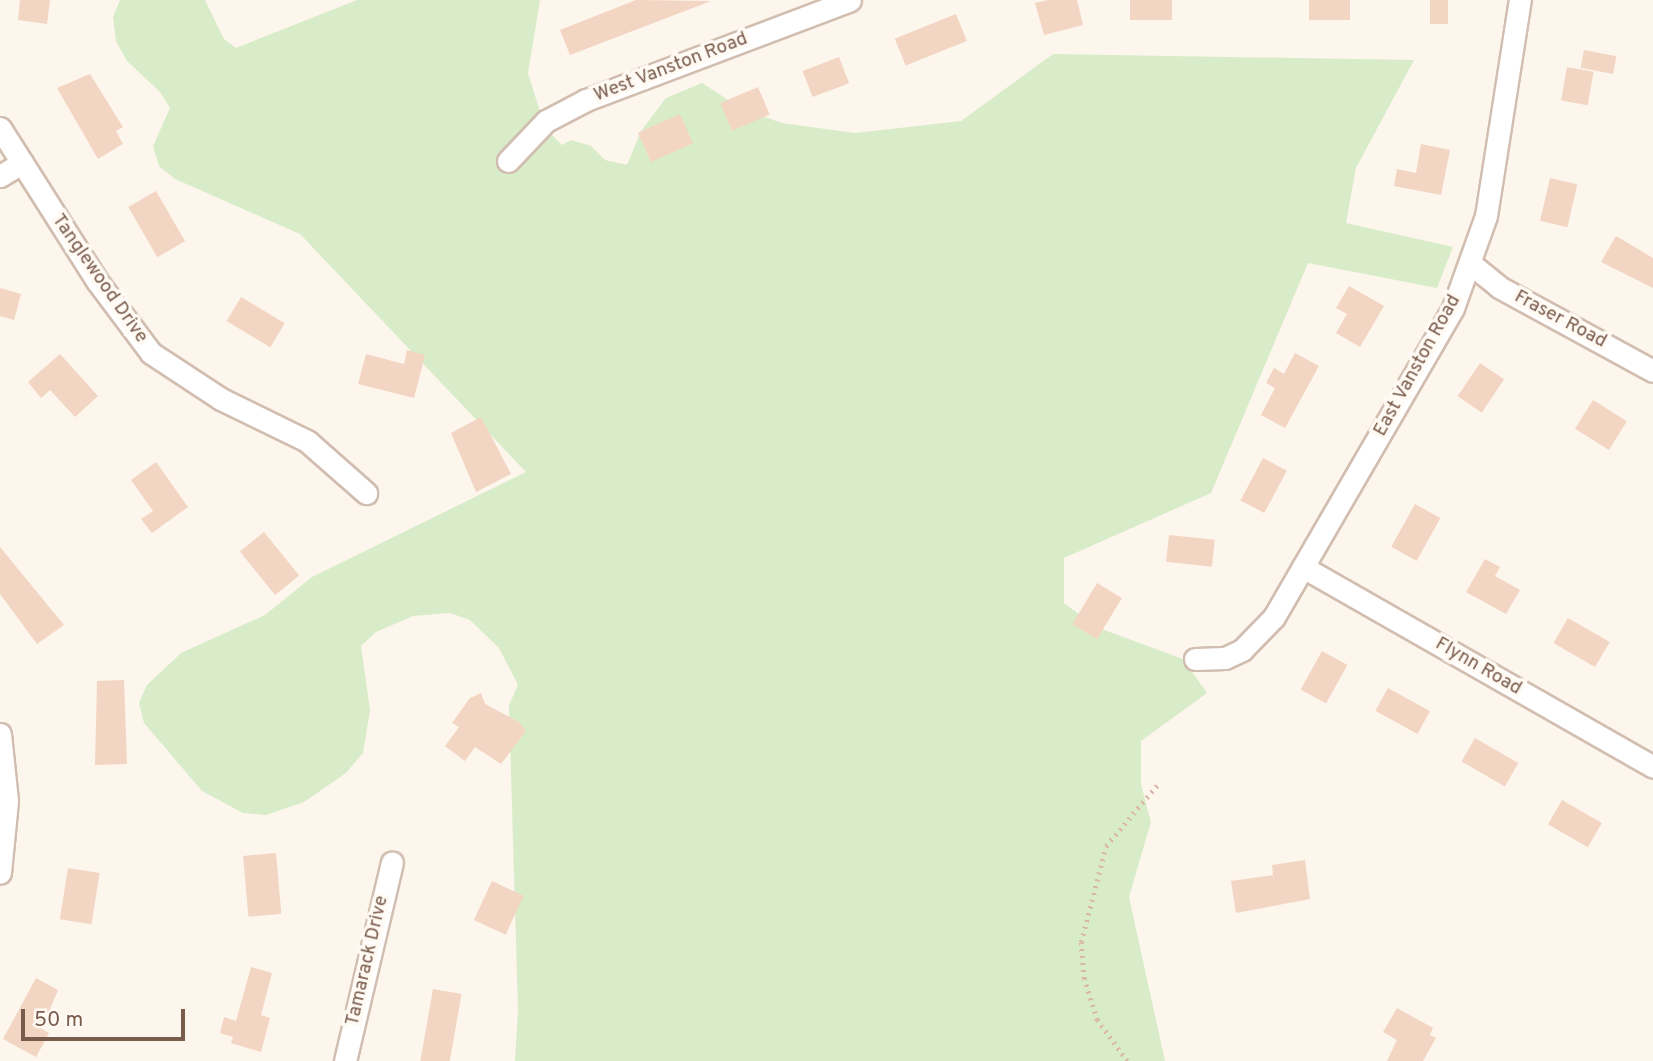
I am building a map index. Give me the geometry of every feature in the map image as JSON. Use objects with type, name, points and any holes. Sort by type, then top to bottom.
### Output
[{"type":"street","name":"West Vanston Road","points":[[508,161],[546,121],[586,100],[850,0]]},
{"type":"street","name":"East Vanston Road","points":[[1195,659],[1225,657],[1250,643],[1274,617],[1453,308],[1471,264],[1498,157],[1520,0]]},
{"type":"street","name":"Tanglewood Drive","points":[[0,128],[97,281],[151,353],[221,399],[307,441],[366,493]]},
{"type":"street","points":[[0,176],[22,163]]},
{"type":"street","name":"Fraser Road","points":[[1471,264],[1499,287],[1653,371]]},
{"type":"street","name":"Flynn Road","points":[[1303,567],[1653,767]]},
{"type":"street","points":[[0,734],[7,801],[0,873]]},
{"type":"street","name":"Tamarack Drive","points":[[345,1061],[392,862]]},
{"type":"path","points":[[1127,1061],[1097,1020],[1084,979],[1080,942],[1106,846],[1158,784]]},
{"type":"green space","points":[[120,0],[205,0],[224,39],[236,48],[357,0],[540,0],[528,73],[545,128],[562,145],[571,140],[591,146],[605,160],[627,165],[641,131],[666,98],[702,83],[742,109],[782,123],[855,133],[961,121],[1053,54],[1414,60],[1356,168],[1346,223],[1453,247],[1437,288],[1308,263],[1211,493],[1064,558],[1064,603],[1096,627],[1183,659],[1207,693],[1141,741],[1141,784],[1151,822],[1129,897],[1165,1061],[515,1061],[518,1010],[509,705],[518,685],[499,648],[470,620],[450,613],[413,616],[376,632],[361,646],[370,710],[363,753],[346,773],[304,802],[266,815],[243,813],[202,791],[144,723],[139,703],[147,685],[181,653],[265,615],[312,577],[526,472],[300,234],[175,179],[159,166],[153,146],[170,108],[160,92],[127,61],[116,41],[113,17]]},
{"type":"building","points":[[20,0],[50,0],[47,24],[18,20]]},
{"type":"building","points":[[636,0],[711,1],[570,55],[560,30]]},
{"type":"building","points":[[1077,0],[1083,25],[1044,35],[1035,3]]},
{"type":"building","points":[[1130,0],[1172,0],[1172,20],[1130,20]]},
{"type":"building","points":[[1309,0],[1350,0],[1350,20],[1309,20]]},
{"type":"building","points":[[1430,0],[1448,0],[1448,24],[1430,24]]},
{"type":"building","points":[[956,14],[967,41],[906,66],[895,39]]},
{"type":"building","points":[[1584,50],[1616,56],[1613,74],[1581,68]]},
{"type":"building","points":[[839,57],[849,83],[813,97],[803,71]]},
{"type":"building","points":[[1567,67],[1594,72],[1588,105],[1561,100]]},
{"type":"building","points":[[90,74],[123,127],[116,131],[123,144],[98,159],[57,88]]},
{"type":"building","points":[[758,87],[770,115],[732,131],[720,103]]},
{"type":"building","points":[[680,114],[693,143],[651,162],[638,133]]},
{"type":"building","points":[[1421,144],[1450,150],[1441,195],[1394,186],[1397,169],[1416,173]]},
{"type":"building","points":[[1550,178],[1577,184],[1567,227],[1540,221]]},
{"type":"building","points":[[156,191],[185,241],[157,257],[128,207]]},
{"type":"building","points":[[1616,236],[1653,258],[1653,288],[1601,262]]},
{"type":"building","points":[[1349,286],[1384,306],[1360,347],[1336,333],[1347,314],[1336,308]]},
{"type":"building","points":[[0,288],[21,294],[14,320],[0,316]]},
{"type":"building","points":[[241,297],[285,323],[270,347],[227,321]]},
{"type":"building","points":[[407,350],[425,355],[414,398],[358,384],[366,354],[404,364]]},
{"type":"building","points":[[1295,353],[1319,366],[1285,428],[1261,415],[1275,388],[1266,383],[1274,368],[1284,374]]},
{"type":"building","points":[[60,354],[98,396],[75,417],[50,390],[41,398],[28,382]]},
{"type":"building","points":[[1480,363],[1504,379],[1482,412],[1458,396]]},
{"type":"building","points":[[1593,400],[1627,421],[1609,450],[1575,429]]},
{"type":"building","points":[[481,417],[511,474],[476,492],[451,433]]},
{"type":"building","points":[[1263,458],[1287,471],[1264,513],[1240,500]]},
{"type":"building","points":[[156,462],[188,507],[152,533],[141,519],[153,511],[131,480]]},
{"type":"building","points":[[1415,504],[1440,518],[1417,561],[1391,547]]},
{"type":"building","points":[[264,532],[299,576],[275,595],[240,552]]},
{"type":"building","points":[[1169,535],[1215,540],[1212,567],[1166,562]]},
{"type":"building","points":[[0,547],[64,625],[37,644],[0,594]]},
{"type":"building","points":[[1485,559],[1500,567],[1495,576],[1520,590],[1506,614],[1466,592]]},
{"type":"building","points":[[1097,583],[1122,598],[1097,639],[1072,624]]},
{"type":"building","points":[[1568,618],[1610,642],[1595,667],[1554,643]]},
{"type":"building","points":[[1322,651],[1347,665],[1326,704],[1301,689]]},
{"type":"building","points":[[124,680],[127,764],[95,765],[97,681]]},
{"type":"building","points":[[1388,688],[1430,711],[1417,734],[1375,711]]},
{"type":"building","points":[[481,693],[485,704],[519,722],[526,731],[501,764],[475,747],[465,761],[445,746],[459,727],[452,723],[470,698]]},
{"type":"building","points":[[1475,738],[1518,763],[1505,786],[1462,761]]},
{"type":"building","points":[[1562,800],[1602,823],[1588,847],[1548,824]]},
{"type":"building","points":[[276,853],[281,914],[248,917],[243,856]]},
{"type":"building","points":[[1305,860],[1310,899],[1236,913],[1231,881],[1273,875],[1272,865]]},
{"type":"building","points":[[68,868],[100,873],[91,924],[60,919]]},
{"type":"building","points":[[492,881],[524,896],[506,935],[474,920]]},
{"type":"building","points":[[251,967],[272,973],[261,1015],[270,1018],[261,1052],[231,1043],[233,1037],[220,1033],[224,1017],[236,1021]]},
{"type":"building","points":[[36,978],[58,990],[42,1029],[49,1033],[36,1057],[3,1039]]},
{"type":"building","points":[[433,989],[462,994],[450,1061],[420,1061]]},
{"type":"building","points":[[1397,1008],[1433,1028],[1430,1035],[1436,1038],[1423,1061],[1387,1061],[1397,1040],[1383,1032]]}]
